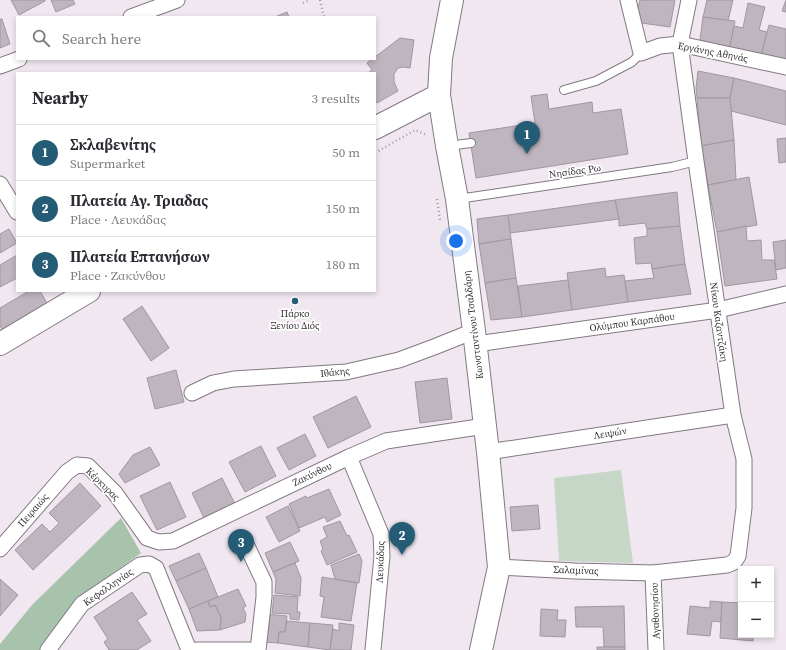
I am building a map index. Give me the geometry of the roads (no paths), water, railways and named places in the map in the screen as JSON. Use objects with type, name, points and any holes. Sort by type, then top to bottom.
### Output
[{"type":"street","points":[[134,16],[177,0]]},
{"type":"street","name":"Κωνσταντίνου Τσαλδάρη","points":[[452,0],[440,58],[439,142],[457,199],[475,337],[499,567],[481,650]]},
{"type":"street","points":[[628,0],[641,53]]},
{"type":"street","name":"Νίκου Καζαντζάκη","points":[[653,573],[727,565],[734,562],[738,556],[744,508],[744,459],[733,414],[680,44],[689,0]]},
{"type":"street","name":"Εργάνης Αθηνάς","points":[[641,53],[660,46],[680,44],[786,67]]},
{"type":"street","points":[[0,66],[16,60]]},
{"type":"street","points":[[376,127],[439,95]]},
{"type":"street","points":[[0,184],[16,210]]},
{"type":"street","points":[[0,344],[76,294]]},
{"type":"street","name":"Ολύμπου Καρπάθου","points":[[475,337],[718,310],[786,294]]},
{"type":"street","name":"Ιθάκης","points":[[192,393],[213,383],[234,379],[346,372],[399,360],[434,347],[475,337]]},
{"type":"street","name":"Λειψών","points":[[488,452],[733,414]]},
{"type":"street","name":"Ζακύνθου","points":[[146,538],[159,542],[173,541],[349,457],[386,441],[485,426]]},
{"type":"street","name":"Λευκάδας","points":[[349,457],[381,534],[382,556],[373,650]]},
{"type":"street","name":"Κέρκυρας","points":[[67,472],[77,465],[88,466],[115,493],[146,538]]},
{"type":"street","name":"Πειραιώς","points":[[0,549],[67,472]]},
{"type":"street","points":[[245,542],[264,582],[264,597],[258,650]]},
{"type":"street","name":"Κεφαλληνίας","points":[[48,650],[82,604],[140,565],[149,564],[156,568],[189,650]]},
{"type":"street","name":"Σαλαμίνας","points":[[499,567],[653,573]]},
{"type":"street","name":"Αγαθονησίου","points":[[653,573],[656,650]]},
{"type":"street","points":[[196,650],[252,650]]},
{"type":"lane","points":[[564,90],[596,81],[632,62],[641,53]]},
{"type":"lane","points":[[439,142],[471,143]]},
{"type":"lane","name":"Νησίδας Ρω","points":[[457,199],[672,167],[696,161]]},
{"type":"place","name":"Σκλαβενίτης","points":[[527,154]]},
{"type":"place","name":"Πάρκο Ξενίου Διός","points":[[295,301]]},
{"type":"place","name":"Πλατεία Αγ. Τριαδας","points":[[402,555]]},
{"type":"place","name":"Πλατεία Επτανήσων","points":[[241,562]]}]
